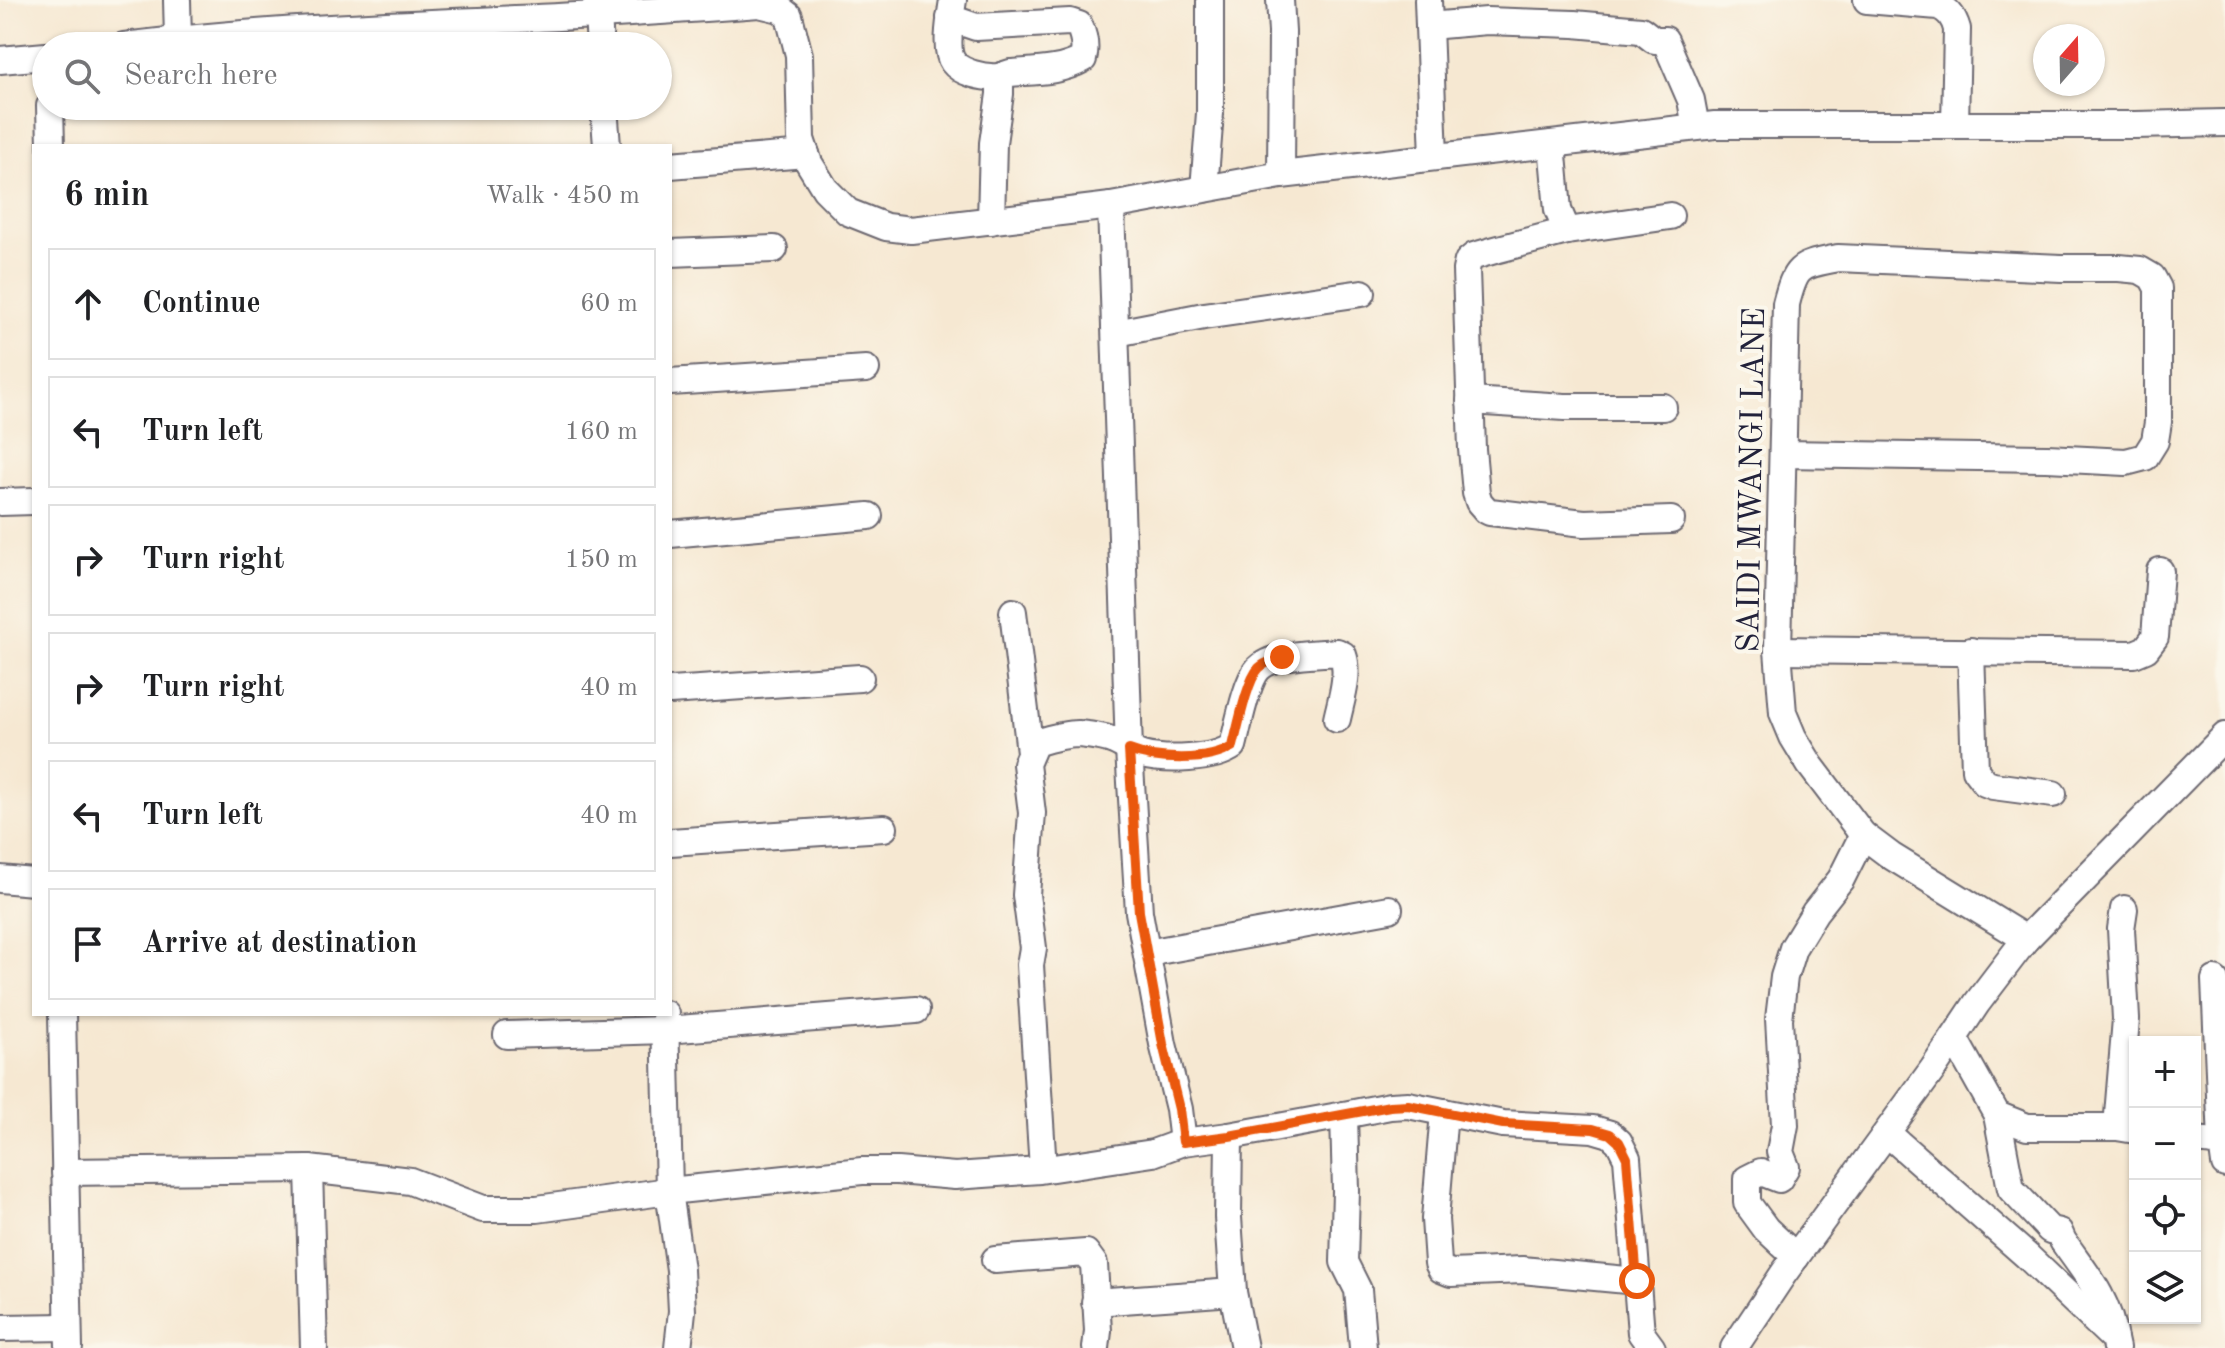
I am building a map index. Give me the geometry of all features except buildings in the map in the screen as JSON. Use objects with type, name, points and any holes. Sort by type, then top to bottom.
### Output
[{"type":"street","points":[[177,0],[178,32]]},
{"type":"street","points":[[1204,189],[1210,113],[1210,0]]},
{"type":"street","points":[[1280,0],[1281,175]]},
{"type":"street","points":[[1867,0],[1938,6],[1952,16],[1957,29],[1955,125]]},
{"type":"street","points":[[262,32],[598,8],[759,4],[791,8],[799,55],[801,139],[809,163],[825,189],[848,212],[886,227],[911,230],[1111,206],[1281,175],[1715,125],[2225,123]]},
{"type":"street","points":[[598,8],[599,32]]},
{"type":"street","points":[[951,9],[976,27],[1070,22],[1079,25],[1085,51],[1083,59],[1046,72],[1008,73],[1000,77],[972,74],[954,64],[949,48],[951,9]]},
{"type":"street","points":[[1434,157],[1428,13],[1487,21],[1641,30],[1654,40],[1665,40],[1691,100],[1696,127]]},
{"type":"street","points":[[0,60],[32,57]]},
{"type":"street","points":[[991,221],[993,143],[1000,77]]},
{"type":"street","points":[[50,120],[51,144]]},
{"type":"street","points":[[605,120],[607,144]]},
{"type":"street","points":[[1552,144],[1558,210],[1567,231]]},
{"type":"street","points":[[672,165],[806,154]]},
{"type":"street","points":[[1111,206],[1129,750],[1139,912],[1183,1142]]},
{"type":"street","points":[[1670,216],[1567,231],[1474,256],[1468,261],[1466,270],[1470,401],[1479,502],[1486,510],[1584,523],[1671,520]]},
{"type":"street","points":[[672,253],[774,249]]},
{"type":"street","name":"SAIDI MWANGI LANE","points":[[1783,454],[2126,462],[2145,457],[2155,441],[2158,422],[2158,288],[2152,277],[2140,270],[2119,268],[1838,258],[1805,265],[1792,280],[1786,304],[1778,650],[1783,713],[1810,765],[1863,835],[1891,856],[2026,939]]},
{"type":"street","points":[[1116,333],[1204,316],[1362,293]]},
{"type":"street","points":[[672,382],[866,369]]},
{"type":"street","points":[[1470,401],[1565,407],[1663,407]]},
{"type":"street","points":[[0,502],[32,501]]},
{"type":"street","points":[[672,534],[869,516]]},
{"type":"street","points":[[1778,650],[2134,654],[2146,649],[2155,637],[2160,571]]},
{"type":"street","points":[[1013,612],[1030,752]]},
{"type":"street","points":[[1971,651],[1975,770],[1985,783],[1993,786],[2053,794]]},
{"type":"street","points":[[1043,1169],[1030,965],[1033,948],[1026,895],[1032,813],[1026,764],[1035,743],[1077,734],[1113,740],[1141,755],[1175,758],[1226,751],[1233,746],[1252,680],[1259,668],[1282,657],[1337,652],[1343,655],[1346,663],[1337,719]]},
{"type":"street","points":[[672,691],[860,678]]},
{"type":"street","points":[[1734,1348],[1977,1003],[2026,939],[2225,736]]},
{"type":"street","points":[[672,842],[884,828]]},
{"type":"street","points":[[1796,1257],[1766,1229],[1747,1203],[1747,1179],[1761,1172],[1779,1179],[1786,1167],[1780,1152],[1785,1125],[1779,1019],[1784,977],[1793,948],[1815,912],[1841,879],[1863,835]]},
{"type":"street","points":[[0,879],[32,882]]},
{"type":"street","points":[[1147,953],[1389,909]]},
{"type":"street","points":[[1997,1115],[2027,1127],[2126,1129],[2126,1019],[2121,929],[2124,909]]},
{"type":"street","points":[[2201,1142],[2224,1150],[2215,980]]},
{"type":"street","points":[[507,1035],[666,1022],[916,1010]]},
{"type":"street","points":[[0,1328],[68,1337],[62,1016]]},
{"type":"street","points":[[666,1022],[669,1191],[680,1270],[682,1311],[678,1348]]},
{"type":"street","points":[[1954,1038],[1997,1115],[2011,1189],[2050,1230],[2059,1232],[2104,1300],[2115,1344]]},
{"type":"street","points":[[65,1172],[309,1169],[410,1181],[483,1209],[537,1209],[669,1191],[862,1171],[955,1176],[1043,1169],[1153,1153],[1183,1142],[1408,1105],[1503,1124],[1593,1129],[1610,1134],[1619,1142],[1627,1158],[1641,1333],[1652,1348]]},
{"type":"street","points":[[1444,1112],[1435,1219],[1441,1269],[1451,1273],[1522,1270],[1637,1281]]},
{"type":"street","points":[[1344,1115],[1344,1262],[1358,1290],[1363,1348]]},
{"type":"street","points":[[1887,1133],[2016,1245],[2115,1344]]},
{"type":"street","points":[[1229,1136],[1228,1217],[1233,1292],[1244,1348]]},
{"type":"street","points":[[309,1169],[314,1348]]},
{"type":"street","points":[[995,1260],[1086,1253],[1094,1264],[1098,1331],[1096,1348]]},
{"type":"street","points":[[1095,1302],[1233,1292]]},
{"type":"route","points":[[1282,657],[1259,668],[1252,680],[1233,746],[1226,751],[1175,758],[1141,755],[1129,750],[1139,912],[1183,1142],[1408,1105],[1503,1124],[1593,1129],[1610,1134],[1619,1142],[1627,1158],[1637,1281]]}]
